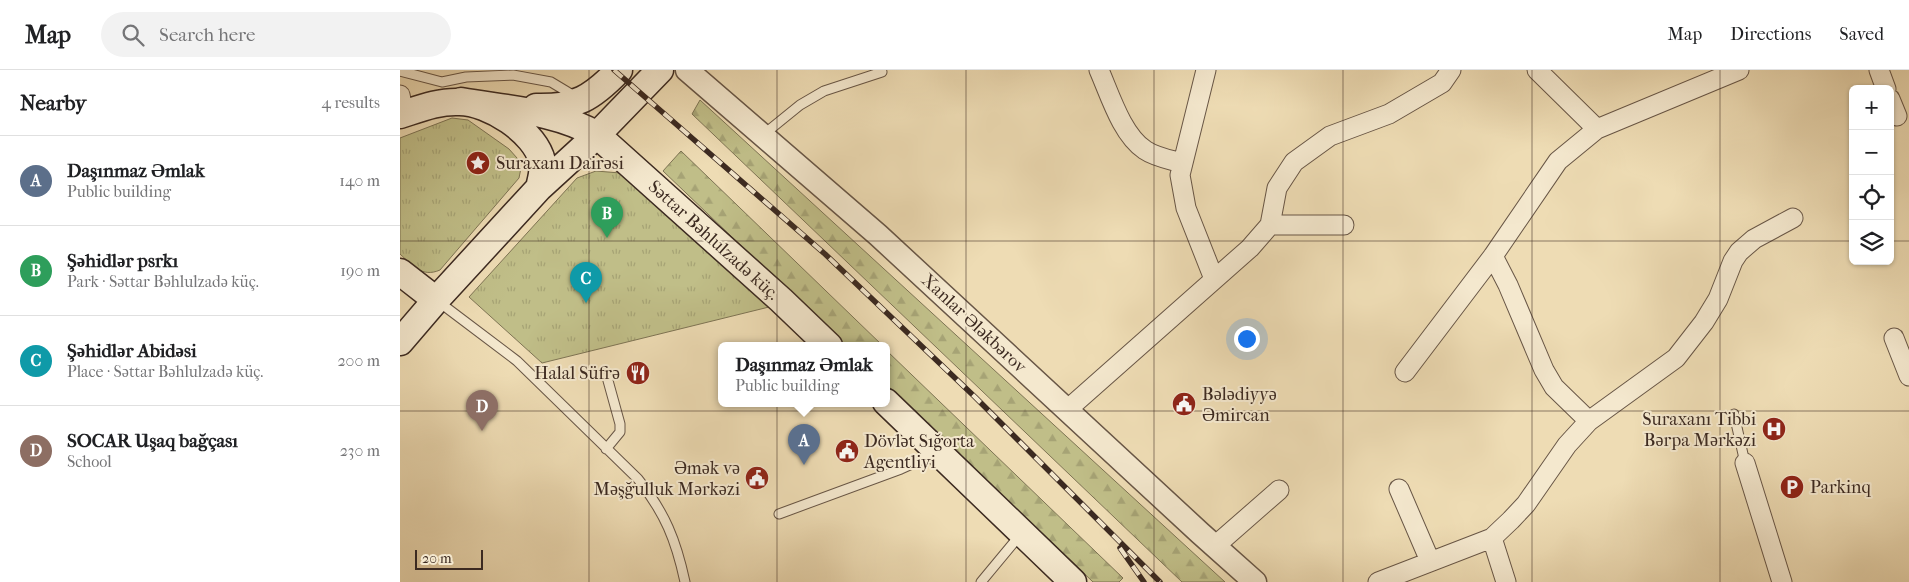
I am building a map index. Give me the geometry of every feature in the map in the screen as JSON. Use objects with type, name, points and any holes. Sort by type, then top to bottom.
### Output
[{"type":"main road","points":[[401,108],[461,102],[545,108],[583,101],[595,94],[619,70]]},
{"type":"main road","points":[[400,342],[539,188],[597,135],[660,70]]},
{"type":"main road","points":[[461,102],[478,106],[503,117],[534,142],[543,163],[539,188]]},
{"type":"main road","name":"Səttar Bəhlulzadə küç.","points":[[461,102],[556,118],[573,123],[597,135],[781,300],[825,342]]},
{"type":"main road","points":[[400,272],[436,300]]},
{"type":"main road","points":[[890,406],[1072,582]]},
{"type":"street","name":"Xanlar Ələkbərov","points":[[687,70],[878,235],[1255,582]]},
{"type":"street","points":[[1099,70],[1120,118],[1132,139],[1146,151],[1182,163]]},
{"type":"street","points":[[1206,70],[1180,175],[1186,208],[1214,278]]},
{"type":"street","points":[[1068,410],[1214,278],[1250,248],[1270,225],[1277,188],[1294,162],[1330,136],[1389,114],[1427,92],[1442,83],[1451,70]]},
{"type":"street","points":[[1537,70],[1597,129]]},
{"type":"street","points":[[1405,372],[1493,256],[1558,161],[1597,129],[1739,70]]},
{"type":"street","points":[[1879,70],[1885,85]]},
{"type":"street","points":[[1378,582],[1492,538],[1526,504],[1567,445],[1589,421],[1676,358],[1704,322],[1718,299],[1733,260],[1739,252],[1754,240],[1793,218]]},
{"type":"street","points":[[1270,225],[1344,225]]},
{"type":"street","points":[[1493,256],[1508,285],[1544,370],[1554,387],[1589,421]]},
{"type":"street","points":[[1894,338],[1909,376]]},
{"type":"street","points":[[1745,463],[1782,582]]},
{"type":"street","points":[[1399,489],[1430,561]]},
{"type":"street","points":[[1215,546],[1279,490]]},
{"type":"street","points":[[1492,538],[1506,582]]},
{"type":"lane","points":[[400,71],[442,82],[466,77],[514,75],[551,82],[583,101]]},
{"type":"lane","points":[[763,135],[800,105],[824,90],[882,72]]},
{"type":"lane","points":[[436,300],[517,361],[638,479],[653,498],[671,530],[680,556],[685,582]]},
{"type":"lane","points":[[606,449],[620,432],[620,424],[607,377]]},
{"type":"lane","points":[[1734,414],[1745,463]]},
{"type":"lane","points":[[779,514],[901,469],[921,460],[935,449]]},
{"type":"lane","points":[[981,582],[1021,533]]},
{"type":"green space","points":[[700,100],[1225,582],[1182,582],[692,114]]},
{"type":"green space","points":[[452,118],[468,120],[509,149],[517,158],[521,168],[519,178],[440,270],[428,272],[418,269],[400,254],[400,138]]},
{"type":"green space","points":[[681,151],[879,342],[842,342],[663,171]]},
{"type":"green space","points":[[596,171],[620,173],[769,307],[542,363],[469,297],[577,178]]},
{"type":"green space","points":[[890,354],[1123,578],[1119,582],[1093,582],[890,388]]},
{"type":"railway","points":[[614,70],[825,254],[975,397],[1160,582]]},
{"type":"railway","points":[[1120,548],[1144,582]]},
{"type":"place","name":"Suraxanı Dairəsi","points":[[478,163]]},
{"type":"place","name":"Şəhidlər psrkı","points":[[607,238]]},
{"type":"place","name":"Şəhidlər Abidəsi","points":[[586,303]]},
{"type":"place","name":"Halal Süfrə","points":[[638,373]]},
{"type":"place","name":"Bələdiyyə Əmircan","points":[[1184,404]]},
{"type":"place","name":"Suraxanı Tibbi Bərpa Mərkəzi","points":[[1774,429]]},
{"type":"place","name":"SOCAR Uşaq bağçası","points":[[482,431]]},
{"type":"place","name":"Dövlət Sığorta Agentliyi","points":[[847,451]]},
{"type":"place","name":"Daşınmaz Əmlak","points":[[804,465]]},
{"type":"place","name":"Əmək və Məşğulluk Mərkəzi","points":[[757,478]]},
{"type":"place","name":"Parkinq","points":[[1792,487]]}]
